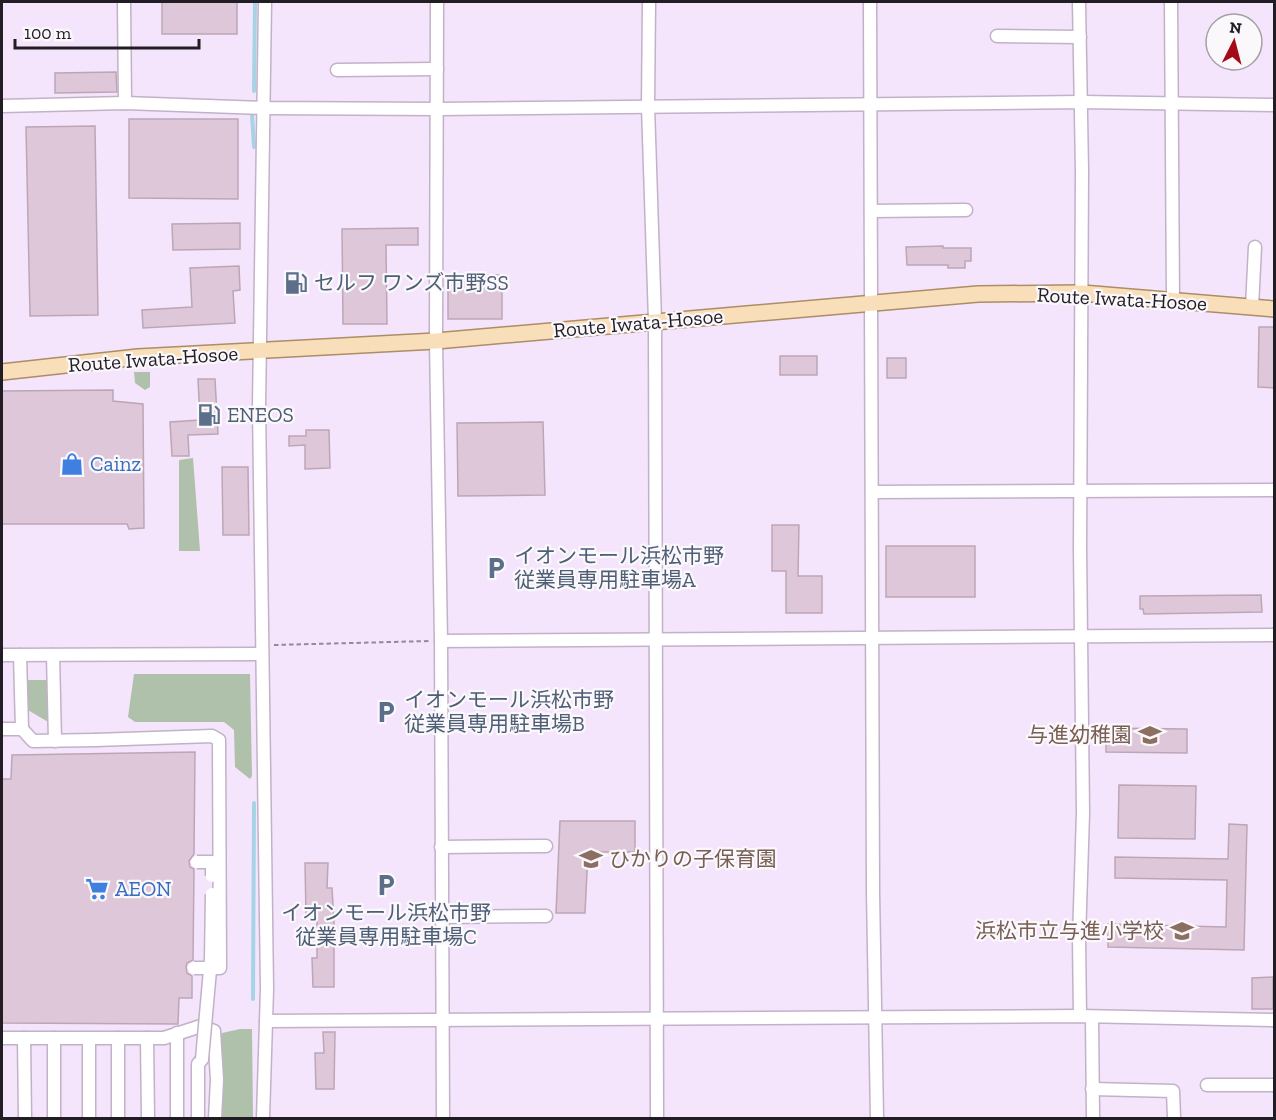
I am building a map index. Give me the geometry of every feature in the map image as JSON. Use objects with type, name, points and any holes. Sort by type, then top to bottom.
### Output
[{"type":"main road","name":"Route Iwata-Hosoe","points":[[2,372],[138,357],[436,342],[978,294],[1082,293],[1275,309]]},
{"type":"street","points":[[124,2],[125,103]]},
{"type":"street","points":[[263,1119],[266,1021],[260,351],[265,2]]},
{"type":"street","points":[[437,2],[436,342],[441,641],[443,1119]]},
{"type":"street","points":[[649,2],[648,106],[655,321],[657,1119]]},
{"type":"street","points":[[870,2],[873,892],[877,1119]]},
{"type":"street","points":[[1080,2],[1082,293],[1079,415],[1083,813],[1079,939],[1093,1119]]},
{"type":"street","points":[[1170,2],[1173,300]]},
{"type":"street","points":[[997,36],[1080,37]]},
{"type":"street","points":[[337,70],[437,69]]},
{"type":"street","points":[[2,106],[125,103],[265,108],[437,109],[1082,102],[1275,105]]},
{"type":"street","points":[[871,211],[966,210]]},
{"type":"street","points":[[1252,307],[1255,247]]},
{"type":"street","points":[[873,492],[1275,490]]},
{"type":"street","points":[[441,641],[1275,635]]},
{"type":"street","points":[[2,655],[262,650]]},
{"type":"street","points":[[20,655],[22,729],[33,741],[212,736],[219,741],[220,968],[194,968]]},
{"type":"street","points":[[53,655],[55,741]]},
{"type":"street","points":[[2,729],[22,729]]},
{"type":"street","points":[[441,847],[546,846]]},
{"type":"street","points":[[197,862],[212,862],[211,959],[202,1059],[206,1067],[206,1119]]},
{"type":"street","points":[[441,917],[546,916]]},
{"type":"street","points":[[266,1021],[1086,1016],[1275,1020]]},
{"type":"street","points":[[2,1038],[164,1038],[201,1026],[214,1030],[217,1080],[215,1119]]},
{"type":"street","points":[[177,1119],[181,1032]]},
{"type":"street","points":[[24,1038],[25,1119]]},
{"type":"street","points":[[54,1038],[54,1119]]},
{"type":"street","points":[[118,1038],[118,1119]]},
{"type":"street","points":[[147,1038],[148,1119]]},
{"type":"street","points":[[89,1039],[89,1119]]},
{"type":"street","points":[[198,1119],[198,1064],[202,1059]]},
{"type":"street","points":[[1207,1085],[1275,1084]]},
{"type":"street","points":[[1092,1089],[1173,1091],[1174,1119]]},
{"type":"path","points":[[262,650],[441,641]]},
{"type":"green space","points":[[134,372],[150,372],[150,387],[145,390],[135,383]]},
{"type":"green space","points":[[193,458],[200,551],[179,551],[179,460]]},
{"type":"green space","points":[[134,674],[250,674],[252,776],[250,779],[235,767],[234,730],[224,722],[135,722],[128,717]]},
{"type":"green space","points":[[27,680],[50,680],[50,723],[26,709]]},
{"type":"green space","points":[[252,1029],[253,1118],[222,1118],[220,1036],[222,1033]]},
{"type":"building","points":[[162,2],[237,2],[237,34],[162,34]]},
{"type":"building","points":[[116,72],[117,92],[55,93],[55,73]]},
{"type":"building","points":[[129,119],[238,119],[238,199],[129,198]]},
{"type":"building","points":[[95,126],[98,315],[30,316],[26,127]]},
{"type":"building","points":[[240,223],[240,249],[173,250],[172,224]]},
{"type":"building","points":[[418,228],[418,245],[386,245],[387,324],[343,324],[342,229]]},
{"type":"building","points":[[943,246],[943,248],[971,248],[971,261],[965,261],[965,268],[948,268],[948,265],[907,265],[906,247]]},
{"type":"building","points":[[239,266],[240,290],[233,291],[235,323],[143,328],[142,310],[192,307],[190,268]]},
{"type":"building","points":[[448,275],[502,275],[502,319],[448,319]]},
{"type":"building","points":[[1259,327],[1275,327],[1275,388],[1258,387]]},
{"type":"building","points":[[780,356],[817,356],[817,375],[780,375]]},
{"type":"building","points":[[887,358],[906,358],[906,378],[887,378]]},
{"type":"building","points":[[198,379],[215,379],[218,434],[188,435],[189,456],[172,456],[170,422],[200,420]]},
{"type":"building","name":"Cainz","points":[[113,390],[113,401],[143,404],[144,528],[129,529],[127,524],[2,524],[2,391]]},
{"type":"building","points":[[543,422],[545,495],[458,496],[457,423]]},
{"type":"building","points":[[306,430],[329,430],[330,468],[305,469],[305,445],[289,446],[289,436],[306,436]]},
{"type":"building","points":[[222,467],[248,467],[249,535],[223,535]]},
{"type":"building","points":[[772,525],[799,525],[798,576],[822,576],[822,613],[786,613],[786,571],[772,571]]},
{"type":"building","points":[[886,546],[975,546],[975,597],[886,597]]},
{"type":"building","points":[[1261,595],[1262,612],[1144,614],[1143,609],[1140,609],[1140,596]]},
{"type":"building","points":[[1106,728],[1187,729],[1187,753],[1106,752]]},
{"type":"building","name":"AEON","points":[[195,752],[194,854],[189,861],[190,867],[194,869],[193,960],[187,963],[186,967],[187,973],[192,976],[192,998],[179,998],[178,1024],[2,1023],[2,779],[11,779],[12,755]]},
{"type":"building","points":[[1119,785],[1196,786],[1195,839],[1118,838]]},
{"type":"building","points":[[560,821],[635,821],[635,852],[588,852],[585,913],[556,913]]},
{"type":"building","points":[[1229,824],[1247,825],[1244,950],[1108,947],[1108,924],[1226,927],[1227,880],[1115,878],[1115,857],[1228,859]]},
{"type":"building","points":[[305,863],[328,863],[327,888],[332,888],[334,922],[334,987],[313,987],[312,958],[317,958],[317,916],[306,916]]},
{"type":"building","points":[[1273,977],[1273,1009],[1252,1009],[1252,978]]},
{"type":"building","points":[[323,1032],[335,1032],[334,1089],[316,1089],[315,1053],[324,1053]]},
{"type":"waterway","points":[[254,91],[255,2]]},
{"type":"waterway","points":[[252,114],[254,147]]},
{"type":"waterway","points":[[253,999],[254,803]]},
{"type":"place","name":"セルフ ワンズ市野SS","points":[[296,283]]},
{"type":"place","name":"ENEOS","points":[[209,415]]},
{"type":"place","name":"Cainz","points":[[72,464]]},
{"type":"place","name":"イオンモール浜松市野 従業員専用駐車場A","points":[[496,568]]},
{"type":"place","name":"イオンモール浜松市野 従業員専用駐車場B","points":[[386,712]]},
{"type":"place","name":"与進幼稚園","points":[[1150,735]]},
{"type":"place","name":"ひかりの子保育園","points":[[591,859]]},
{"type":"place","name":"イオンモール浜松市野 従業員専用駐車場C","points":[[386,885]]},
{"type":"place","name":"AEON","points":[[97,889]]},
{"type":"place","name":"浜松市立与進小学校","points":[[1182,931]]}]
